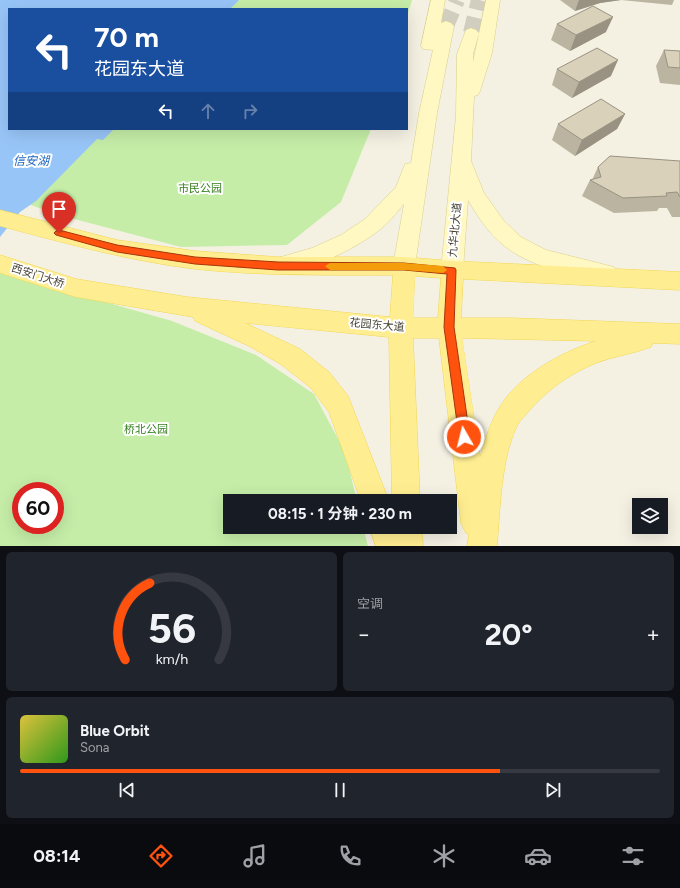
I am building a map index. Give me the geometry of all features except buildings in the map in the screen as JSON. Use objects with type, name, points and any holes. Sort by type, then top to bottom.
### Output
[{"type":"main road","points":[[278,266],[317,255],[348,241],[372,225],[405,190],[427,122],[428,57],[438,0]]},
{"type":"main road","points":[[465,116],[484,53],[493,0]]},
{"type":"main road","points":[[406,494],[401,328],[404,266],[427,122],[446,26]]},
{"type":"main road","name":"九华北大道","points":[[471,32],[465,54],[465,116],[452,270],[449,327],[481,546]]},
{"type":"main road","points":[[462,158],[468,180],[477,199],[504,235],[523,249],[556,262],[625,277]]},
{"type":"main road","points":[[0,218],[117,248],[195,260],[278,266],[404,266],[452,270],[625,277],[680,281]]},
{"type":"main road","name":"西安门大桥","points":[[0,264],[76,288]]},
{"type":"main road","name":"花园东大道","points":[[76,288],[187,307],[401,328],[449,327],[677,334]]},
{"type":"main road","points":[[187,307],[259,340],[291,357],[320,380],[339,405],[372,494]]},
{"type":"main road","points":[[481,546],[489,483],[500,439],[510,414],[530,389],[554,371],[578,359],[628,343],[677,334]]},
{"type":"main road","points":[[387,534],[391,546]]},
{"type":"main road","points":[[407,534],[408,546]]},
{"type":"green space","points":[[233,0],[412,0],[408,14],[408,8],[225,8]]},
{"type":"green space","name":"市民公园","points":[[102,130],[371,130],[341,202],[287,245],[181,247],[59,215],[28,204]]},
{"type":"green space","name":"桥北公园","points":[[0,272],[172,321],[256,355],[314,394],[345,452],[355,494],[223,494],[223,534],[365,534],[368,546],[0,546]]},
{"type":"water","name":"信安湖","points":[[0,0],[239,0],[231,8],[8,8],[8,130],[113,130],[103,140],[97,139],[36,201],[20,212],[0,237]]},
{"type":"tunnel","points":[[446,26],[457,0]]},
{"type":"tunnel","points":[[471,33],[479,0]]},
{"type":"slow traffic","points":[[330,266],[404,266],[443,270]]},
{"type":"route","points":[[59,233],[117,248],[195,260],[278,266],[404,266],[452,270],[449,327],[464,437]]}]
